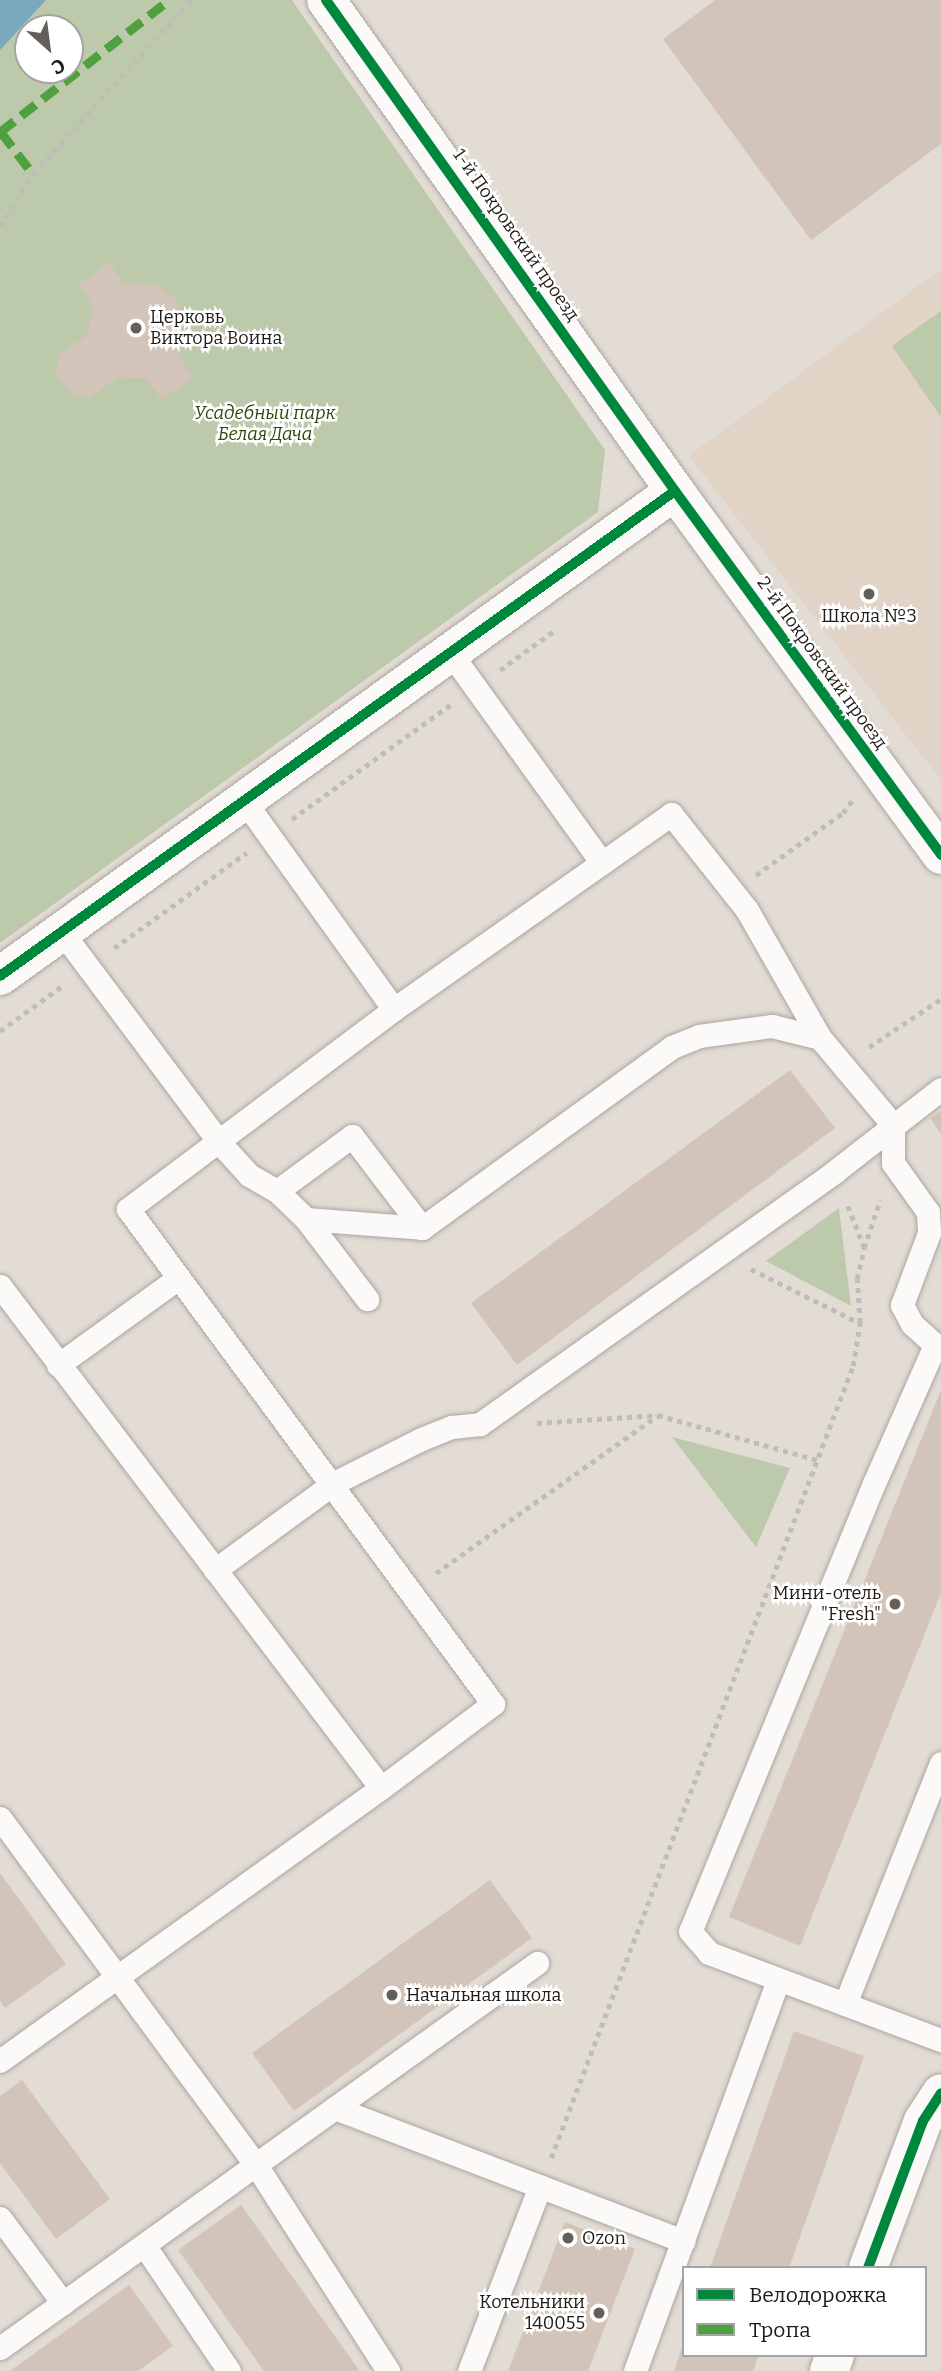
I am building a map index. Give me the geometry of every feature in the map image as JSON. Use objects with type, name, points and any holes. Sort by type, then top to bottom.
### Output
[{"type":"street","name":"1-й Покровский проезд","points":[[326,0],[675,491]]},
{"type":"street","points":[[0,976],[452,655],[675,491]]},
{"type":"street","name":"2-й Покровский проезд","points":[[675,491],[941,855]]},
{"type":"street","points":[[869,2266],[923,2121],[941,2092]]},
{"type":"lane","points":[[452,655],[602,863]]},
{"type":"lane","points":[[245,802],[394,1009]]},
{"type":"lane","points":[[0,2061],[381,1788],[493,1704],[334,1483],[128,1209],[394,1009],[671,814],[732,891],[820,1038],[893,1125],[893,1163],[928,1212],[929,1233],[902,1305],[912,1324],[938,1347],[690,1931],[709,1954],[941,2040]]},
{"type":"lane","points":[[62,932],[219,1142],[249,1175],[277,1191],[306,1219],[368,1299]]},
{"type":"lane","points":[[306,1219],[422,1228],[672,1047],[699,1036],[772,1026],[820,1038]]},
{"type":"lane","points":[[215,1570],[334,1483],[419,1440],[452,1427],[480,1424],[834,1172],[941,1089]]},
{"type":"lane","points":[[277,1191],[352,1136],[422,1228]]},
{"type":"lane","points":[[58,1365],[178,1278]]},
{"type":"lane","points":[[0,1286],[381,1788]]},
{"type":"lane","points":[[845,2004],[941,1763]]},
{"type":"lane","points":[[0,1818],[256,2165],[388,2371]]},
{"type":"lane","points":[[0,2348],[537,1964]]},
{"type":"lane","points":[[635,2371],[778,1981]]},
{"type":"lane","points":[[335,2108],[683,2241]]},
{"type":"lane","points":[[470,2371],[540,2186]]},
{"type":"lane","points":[[0,2218],[63,2303]]},
{"type":"lane","points":[[144,2245],[229,2371]]},
{"type":"path","points":[[0,226],[33,174],[191,0]]},
{"type":"path","points":[[732,891],[843,813],[876,766]]},
{"type":"path","points":[[843,1065],[941,999]]},
{"type":"path","points":[[540,2186],[853,1366],[860,1323],[857,1279],[864,1248],[893,1163]]},
{"type":"path","points":[[834,1172],[864,1248]]},
{"type":"path","points":[[719,1253],[860,1323]]},
{"type":"path","points":[[480,1424],[658,1415],[817,1460]]},
{"type":"path","points":[[411,1590],[658,1415]]},
{"type":"shaded area","name":"Школа №3","points":[[941,269],[941,780],[689,456]]},
{"type":"green space","name":"Усадебный парк Белая Дача","points":[[0,0],[292,0],[605,450],[598,512],[0,943]]},
{"type":"green space","points":[[941,311],[941,417],[892,346]]},
{"type":"green space","points":[[839,1208],[851,1306],[766,1261]]},
{"type":"green space","points":[[672,1437],[790,1468],[756,1547]]},
{"type":"water","points":[[0,0],[46,0],[33,14],[14,14],[14,35],[0,50]]},
{"type":"building","points":[[715,0],[941,0],[941,144],[811,240],[663,39]]},
{"type":"building","name":"Церковь Виктора Воина","points":[[109,263],[124,283],[157,285],[175,298],[185,318],[186,341],[178,357],[194,377],[162,400],[147,379],[118,377],[90,398],[72,396],[56,374],[59,355],[87,335],[93,306],[78,285]]},
{"type":"building","points":[[790,1070],[835,1128],[517,1365],[471,1303]]},
{"type":"building","points":[[941,1111],[941,1134],[930,1118]]},
{"type":"building","points":[[941,1390],[941,1593],[800,1946],[729,1917]]},
{"type":"building","points":[[0,1873],[66,1964],[5,2008],[0,2001]]},
{"type":"building","name":"Начальная школа","points":[[490,1880],[532,1938],[294,2111],[252,2053]]},
{"type":"building","points":[[794,2031],[864,2056],[790,2266],[711,2266]]},
{"type":"building","points":[[22,2080],[110,2199],[56,2239],[0,2163],[0,2096]]},
{"type":"building","points":[[241,2205],[359,2370],[264,2371],[178,2250]]},
{"type":"building","points":[[565,2222],[635,2249],[588,2371],[508,2371]]},
{"type":"building","points":[[129,2285],[173,2346],[138,2371],[10,2371]]},
{"type":"building","points":[[682,2347],[682,2357],[758,2357],[753,2371],[674,2371]]},
{"type":"marked path","points":[[0,132],[169,0]]},
{"type":"marked path","points":[[1,132],[33,174]]},
{"type":"cycle path","points":[[326,0],[675,491],[941,855]]},
{"type":"cycle path","points":[[0,976],[675,491]]},
{"type":"cycle path","points":[[869,2266],[923,2121],[941,2093]]},
{"type":"place","name":"Церковь Виктора Воина","points":[[136,328]]},
{"type":"place","name":"Школа №3","points":[[869,594]]},
{"type":"place","name":"Мини-отель \"Fresh\"","points":[[895,1604]]},
{"type":"place","name":"Начальная школа","points":[[392,1995]]},
{"type":"place","name":"Ozon","points":[[568,2238]]},
{"type":"place","name":"Котельники 140055","points":[[599,2313]]}]
